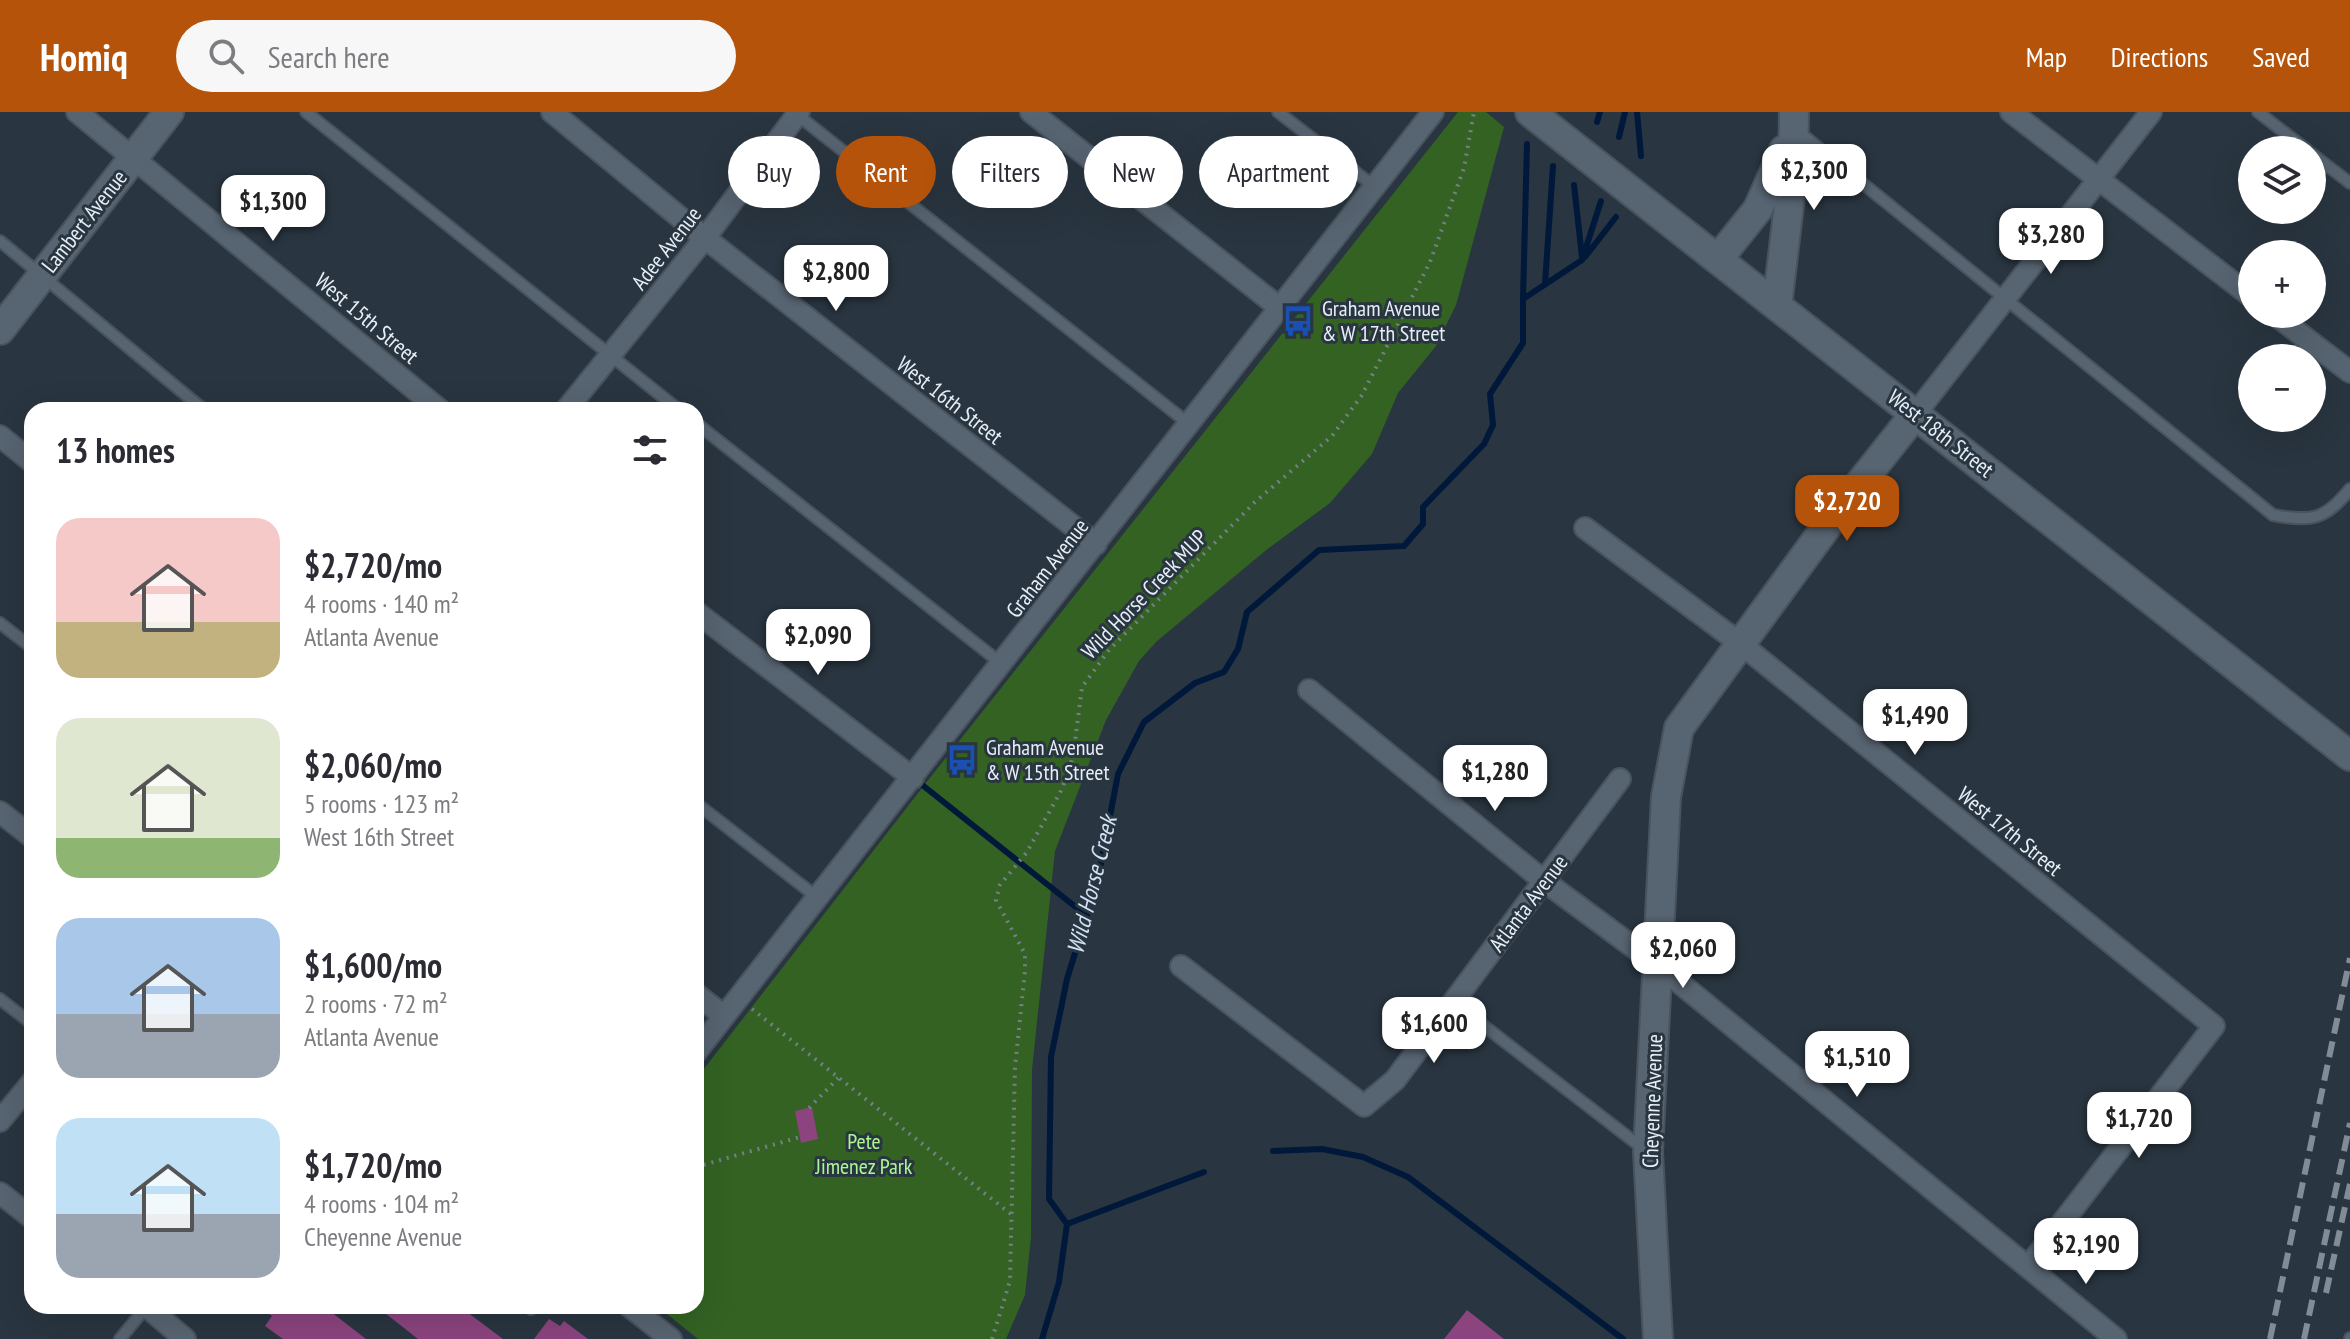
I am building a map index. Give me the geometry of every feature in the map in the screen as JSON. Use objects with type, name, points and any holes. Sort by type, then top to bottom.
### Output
[{"type":"street","name":"West 15th Street","points":[[77,112],[430,402]]},
{"type":"street","name":"Lambert Avenue","points":[[0,330],[169,112]]},
{"type":"street","name":"West 16th Street","points":[[552,112],[705,238],[1096,544]]},
{"type":"street","points":[[1031,112],[1280,308]]},
{"type":"street","name":"Graham Avenue","points":[[704,1042],[1433,112]]},
{"type":"street","name":"West 18th Street","points":[[1530,112],[2350,756]]},
{"type":"street","points":[[2011,112],[2238,286]]},
{"type":"street","points":[[1741,644],[1835,515],[2151,112]]},
{"type":"street","name":"Adee Avenue","points":[[572,402],[705,238],[796,113]]},
{"type":"street","points":[[1718,259],[1746,226],[1766,195],[1794,120]]},
{"type":"street","points":[[1777,306],[1793,171],[1794,120]]},
{"type":"street","points":[[2292,328],[2350,372]]},
{"type":"street","points":[[0,436],[24,456]]},
{"type":"street","name":"West 17th Street","points":[[1585,528],[1741,644],[2214,1026],[2028,1267]]},
{"type":"street","points":[[704,618],[913,778]]},
{"type":"street","name":"Cheyenne Avenue","points":[[1658,1339],[1648,1152],[1666,797],[1679,728],[1741,644]]},
{"type":"street","points":[[1309,690],[1544,881],[1659,966],[2116,1339]]},
{"type":"street","name":"Atlanta Avenue","points":[[1181,966],[1364,1106],[1395,1080],[1620,779]]},
{"type":"street","points":[[0,812],[24,831]]},
{"type":"street","points":[[704,1000],[724,1016]]},
{"type":"street","points":[[0,1121],[24,1092]]},
{"type":"street","points":[[0,1193],[24,1212]]},
{"type":"street","points":[[161,1314],[185,1339]]},
{"type":"street","points":[[639,1314],[671,1339]]},
{"type":"lane","points":[[306,112],[669,402]]},
{"type":"lane","points":[[1278,112],[1375,187]]},
{"type":"lane","points":[[2258,112],[2289,136]]},
{"type":"lane","points":[[796,113],[1189,424]]},
{"type":"lane","points":[[1794,120],[2005,299],[2273,515],[2302,520],[2333,510],[2350,489]]},
{"type":"lane","points":[[2326,164],[2350,183]]},
{"type":"lane","points":[[0,241],[194,402]]},
{"type":"lane","points":[[704,429],[1002,664]]},
{"type":"lane","points":[[0,623],[24,642]]},
{"type":"lane","points":[[704,809],[818,898]]},
{"type":"lane","points":[[0,999],[24,1018]]},
{"type":"lane","points":[[1453,1002],[1648,1152]]},
{"type":"lane","points":[[120,1339],[150,1314]]},
{"type":"path","name":"Wild Horse Creek MUP","points":[[992,1339],[1010,1281],[1015,1067],[1025,954],[996,900],[1000,885],[1027,852],[1062,789],[1073,757],[1082,687],[1109,650],[1255,502],[1332,436],[1362,395],[1430,262],[1464,168],[1474,112]]},
{"type":"path","points":[[738,998],[1012,1215]]},
{"type":"path","points":[[809,1108],[838,1078]]},
{"type":"path","points":[[704,1163],[800,1137]]},
{"type":"green space","name":"Pete Jimenez Park","points":[[1458,112],[1486,112],[1504,127],[1456,305],[1436,346],[1398,393],[1372,454],[1330,503],[1265,551],[1156,642],[1139,661],[1106,720],[1055,851],[1032,1070],[1031,1237],[1025,1295],[1006,1339],[698,1339],[667,1314],[704,1314],[704,1069],[929,779]]},
{"type":"building","points":[[812,1107],[818,1139],[801,1143],[795,1111]]},
{"type":"building","points":[[1467,1310],[1504,1339],[1444,1339]]},
{"type":"building","points":[[269,1314],[334,1314],[366,1339],[283,1339],[265,1326],[272,1316]]},
{"type":"building","points":[[386,1314],[470,1314],[503,1339],[418,1339]]},
{"type":"building","points":[[549,1319],[560,1326],[564,1321],[588,1339],[534,1339]]},
{"type":"waterway","name":"Wild Horse Creek","points":[[1597,122],[1600,112]]},
{"type":"waterway","name":"Wild Horse Creek","points":[[1619,137],[1625,112]]},
{"type":"waterway","name":"Wild Horse Creek","points":[[1637,112],[1641,156]]},
{"type":"waterway","name":"Wild Horse Creek","points":[[1523,299],[1527,144]]},
{"type":"waterway","name":"Wild Horse Creek","points":[[1545,284],[1553,166]]},
{"type":"waterway","name":"Wild Horse Creek","points":[[1574,185],[1582,257]]},
{"type":"waterway","name":"Wild Horse Creek","points":[[1042,1339],[1059,1282],[1067,1224],[1049,1199],[1051,1057],[1067,979],[1098,879],[1118,774],[1144,722],[1195,683],[1224,672],[1238,649],[1247,612],[1319,550],[1404,546],[1423,524],[1423,507],[1484,444],[1493,425],[1490,394],[1523,343],[1523,299],[1582,260],[1601,201]]},
{"type":"waterway","name":"Wild Horse Creek","points":[[1585,257],[1616,217]]},
{"type":"waterway","points":[[916,780],[1087,916]]},
{"type":"waterway","points":[[1273,1151],[1322,1149],[1363,1157],[1408,1177],[1623,1339]]},
{"type":"waterway","points":[[1067,1224],[1204,1172]]},
{"type":"railway","points":[[2270,1339],[2350,958]]},
{"type":"railway","points":[[2304,1339],[2350,1123]]},
{"type":"railway","points":[[2326,1293],[2350,1184]]},
{"type":"place","name":"Graham Avenue & W 17th Street","points":[[1298,321]]},
{"type":"place","name":"Graham Avenue & W 15th Street","points":[[962,760]]}]
